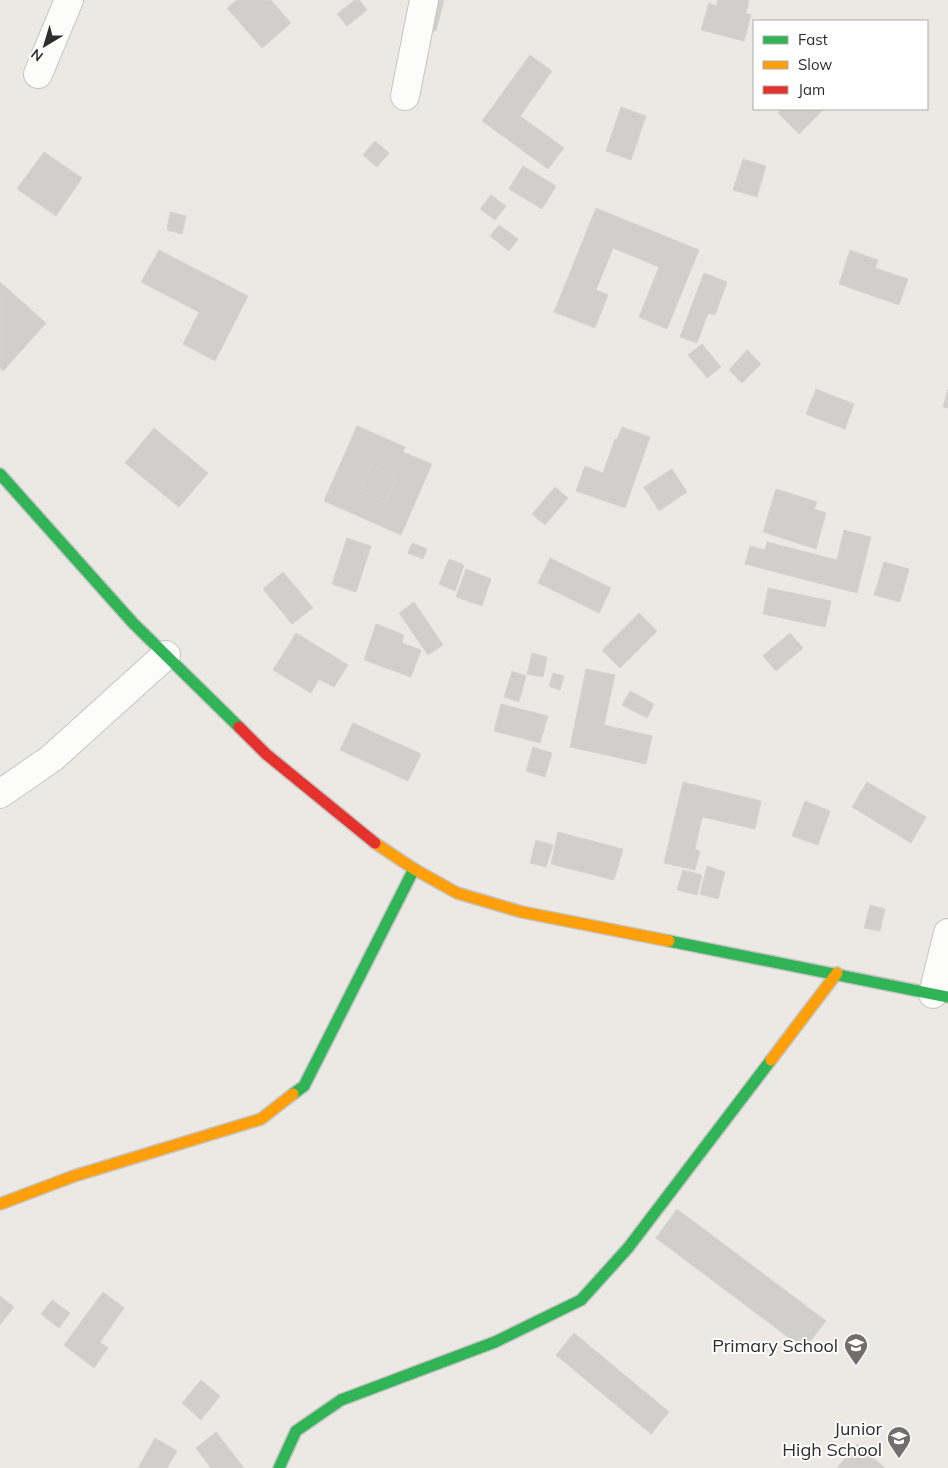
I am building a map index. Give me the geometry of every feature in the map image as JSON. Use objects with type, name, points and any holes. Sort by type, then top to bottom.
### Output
[{"type":"street","points":[[38,74],[69,0]]},
{"type":"street","points":[[405,96],[424,0]]},
{"type":"street","points":[[0,474],[133,623],[266,754],[365,836],[414,869],[457,893],[522,912],[837,973],[940,995],[948,933]]},
{"type":"street","points":[[0,794],[52,758],[166,655]]},
{"type":"street","points":[[0,1204],[74,1176],[261,1120],[304,1086],[414,869]]},
{"type":"street","points":[[279,1468],[296,1431],[341,1400],[495,1342],[581,1300],[628,1248],[837,973]]},
{"type":"building","points":[[237,0],[271,0],[291,23],[262,48],[227,8]]},
{"type":"building","points":[[355,0],[359,0],[367,10],[347,26],[337,14]]},
{"type":"building","points":[[429,0],[444,0],[436,31],[423,28]]},
{"type":"building","points":[[718,0],[749,0],[746,13],[751,15],[744,41],[701,30],[709,3],[716,6]]},
{"type":"building","points":[[530,55],[552,71],[520,116],[564,148],[548,169],[482,121]]},
{"type":"building","points":[[621,107],[646,116],[631,160],[606,151]]},
{"type":"building","points":[[781,110],[823,110],[799,134],[778,113]]},
{"type":"building","points":[[375,141],[389,153],[377,167],[363,155]]},
{"type":"building","points":[[44,152],[82,178],[56,216],[17,189]]},
{"type":"building","points":[[743,159],[766,166],[757,197],[733,190]]},
{"type":"building","points":[[523,166],[556,186],[542,209],[509,189]]},
{"type":"building","points":[[491,195],[506,206],[495,220],[480,209]]},
{"type":"building","points":[[596,208],[699,250],[667,329],[639,317],[659,267],[613,248],[596,290],[608,295],[595,328],[554,312]]},
{"type":"building","points":[[170,212],[186,216],[182,234],[167,230]]},
{"type":"building","points":[[499,225],[518,239],[509,251],[490,236]]},
{"type":"building","points":[[159,250],[248,296],[215,361],[183,344],[199,312],[141,282]]},
{"type":"building","points":[[850,250],[878,260],[875,268],[908,279],[899,305],[839,284]]},
{"type":"building","points":[[704,273],[727,282],[715,315],[708,313],[697,343],[680,337]]},
{"type":"building","points":[[0,282],[46,323],[3,371],[0,368]]},
{"type":"building","points":[[702,344],[721,367],[707,378],[688,355]]},
{"type":"building","points":[[747,350],[761,364],[742,383],[729,370]]},
{"type":"building","points":[[816,389],[854,404],[845,429],[806,414]]},
{"type":"building","points":[[948,389],[948,408],[943,407]]},
{"type":"building","points":[[357,426],[405,447],[403,452],[432,464],[401,535],[324,501]],"holes":[[[370,466],[396,478],[386,502],[360,491]]]},
{"type":"building","points":[[622,427],[650,437],[625,508],[576,491],[585,466],[603,473],[615,439],[617,439]]},
{"type":"building","points":[[154,428],[208,473],[179,507],[125,463]]},
{"type":"building","points":[[370,466],[396,478],[386,502],[360,491]]},
{"type":"building","points":[[672,469],[687,492],[659,511],[644,487]]},
{"type":"building","points":[[555,487],[568,498],[545,525],[532,514]]},
{"type":"building","points":[[776,489],[817,502],[814,509],[826,513],[816,549],[763,532]]},
{"type":"building","points":[[844,530],[871,537],[857,593],[745,564],[750,546],[765,550],[767,542],[837,560]]},
{"type":"building","points":[[347,538],[371,546],[356,592],[332,584]]},
{"type":"building","points":[[412,543],[427,549],[423,559],[408,553]]},
{"type":"building","points":[[550,558],[611,588],[599,613],[538,583]]},
{"type":"building","points":[[449,559],[464,565],[455,591],[439,584]]},
{"type":"building","points":[[884,562],[909,569],[900,602],[874,595]]},
{"type":"building","points":[[466,569],[491,579],[482,606],[456,597]]},
{"type":"building","points":[[283,572],[313,608],[292,624],[263,589]]},
{"type":"building","points":[[768,588],[831,601],[825,627],[763,614]]},
{"type":"building","points":[[414,602],[443,645],[428,655],[399,613]]},
{"type":"building","points":[[639,613],[657,631],[620,668],[602,650]]},
{"type":"building","points":[[376,624],[404,635],[402,643],[421,650],[411,677],[364,660]]},
{"type":"building","points":[[296,633],[348,665],[334,687],[319,679],[311,693],[273,670]]},
{"type":"building","points":[[790,633],[803,648],[776,671],[763,656]]},
{"type":"building","points":[[532,653],[547,657],[543,677],[527,674]]},
{"type":"building","points":[[586,669],[615,675],[604,725],[652,736],[646,764],[570,747]]},
{"type":"building","points":[[512,671],[526,676],[519,702],[504,697]]},
{"type":"building","points":[[553,673],[564,676],[560,690],[549,686]]},
{"type":"building","points":[[630,691],[654,704],[647,718],[622,705]]},
{"type":"building","points":[[501,704],[548,716],[540,743],[494,731]]},
{"type":"building","points":[[353,723],[421,754],[408,781],[340,750]]},
{"type":"building","points":[[533,747],[552,753],[545,777],[526,771]]},
{"type":"building","points":[[683,782],[761,801],[755,829],[702,817],[695,849],[700,851],[695,870],[664,863]]},
{"type":"building","points":[[867,782],[926,817],[911,843],[852,807]]},
{"type":"building","points":[[805,801],[830,811],[818,845],[792,836]]},
{"type":"building","points":[[558,832],[623,849],[614,880],[551,864]]},
{"type":"building","points":[[536,840],[553,845],[546,867],[530,863]]},
{"type":"building","points":[[707,866],[725,872],[718,899],[700,894]]},
{"type":"building","points":[[683,870],[702,875],[697,895],[677,890]]},
{"type":"building","points":[[870,905],[885,909],[880,931],[864,928]]},
{"type":"building","points":[[677,1209],[826,1321],[804,1349],[656,1238]]},
{"type":"building","points":[[103,1292],[124,1308],[100,1342],[108,1348],[94,1368],[64,1345]]},
{"type":"building","points":[[0,1296],[14,1307],[0,1325]]},
{"type":"building","points":[[52,1300],[70,1313],[59,1328],[41,1314]]},
{"type":"building","points":[[574,1333],[669,1412],[651,1434],[556,1355]]},
{"type":"building","points":[[201,1380],[220,1396],[201,1420],[182,1403]]},
{"type":"building","points":[[216,1432],[244,1468],[211,1468],[196,1448]]},
{"type":"building","points":[[155,1438],[177,1451],[167,1468],[138,1468]]},
{"type":"building","points":[[857,1444],[885,1468],[837,1468]]},
{"type":"traffic: fast","points":[[0,474],[133,623],[239,727]]},
{"type":"traffic: fast","points":[[293,1094],[304,1086],[414,869]]},
{"type":"traffic: fast","points":[[669,941],[948,997]]},
{"type":"traffic: fast","points":[[279,1468],[296,1431],[341,1400],[495,1342],[581,1300],[628,1248],[771,1060]]},
{"type":"traffic: slow","points":[[375,843],[414,869],[457,893],[522,912],[669,941]]},
{"type":"traffic: slow","points":[[771,1060],[837,973]]},
{"type":"traffic: slow","points":[[0,1204],[74,1176],[261,1119],[293,1094]]},
{"type":"traffic: jam","points":[[239,727],[266,754],[375,843]]},
{"type":"place","name":"Primary School","points":[[856,1366]]},
{"type":"place","name":"Junior High School","points":[[899,1459]]}]
